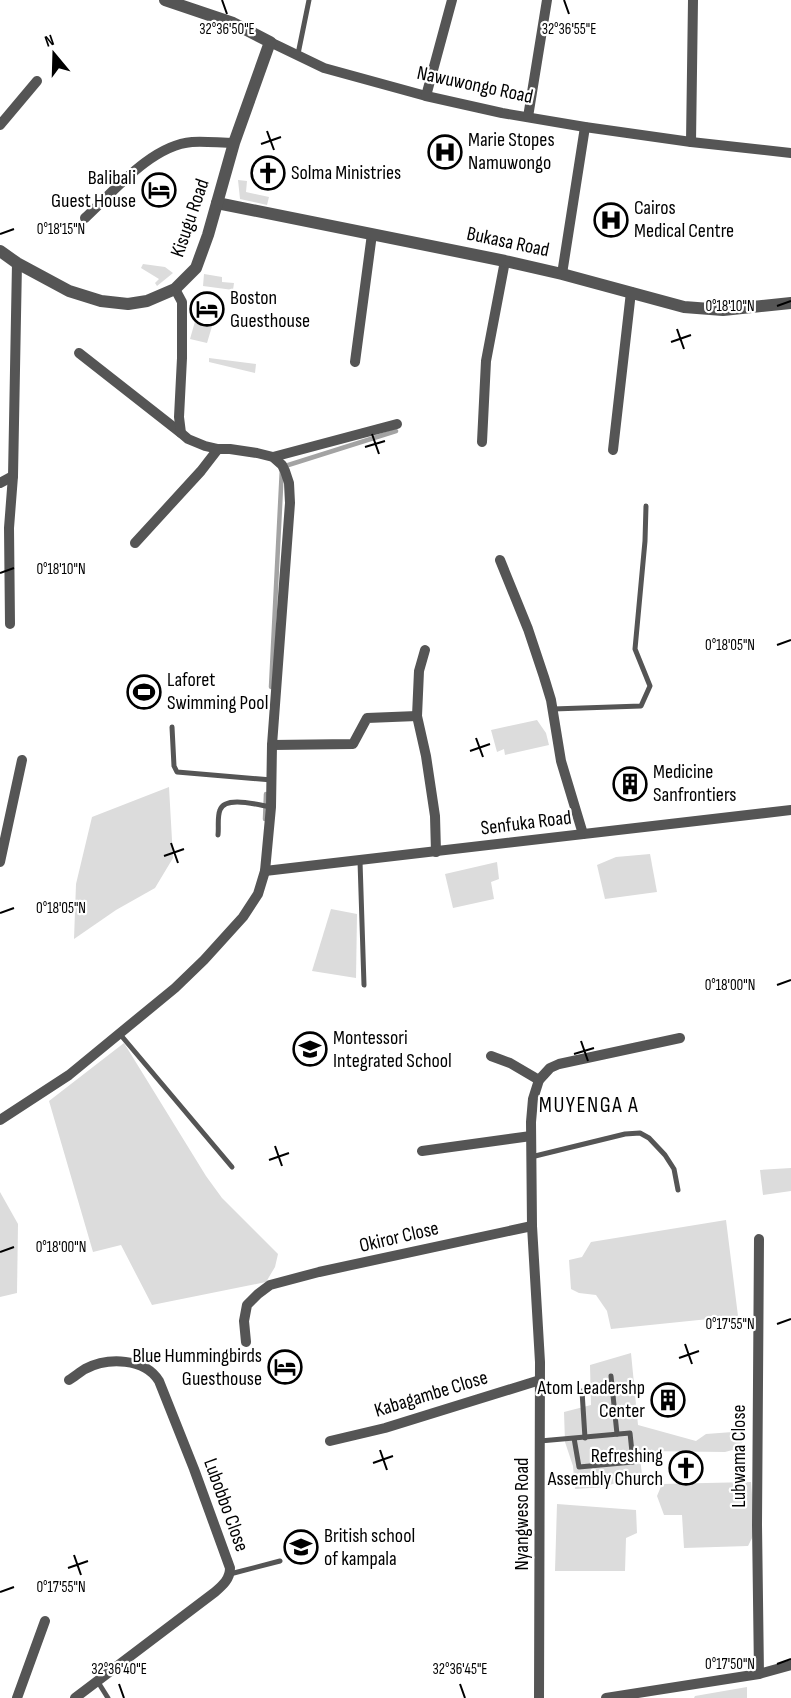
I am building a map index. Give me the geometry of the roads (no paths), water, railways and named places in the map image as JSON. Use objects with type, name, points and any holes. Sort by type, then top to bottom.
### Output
[{"type":"street","name":"Nawuwongo Road","points":[[165,0],[233,23],[324,68],[426,96],[502,113],[585,127],[791,153]]},
{"type":"street","points":[[426,96],[452,0]]},
{"type":"street","points":[[528,117],[547,0]]},
{"type":"street","points":[[691,142],[693,0]]},
{"type":"street","name":"Kisugu Road","points":[[0,251],[17,263],[69,291],[101,301],[128,304],[147,301],[175,289],[196,268],[234,143],[270,42]]},
{"type":"street","points":[[0,125],[37,81]]},
{"type":"street","points":[[562,274],[585,127]]},
{"type":"street","points":[[85,218],[158,153],[191,142],[234,143]]},
{"type":"street","name":"Bukasa Road","points":[[217,203],[505,261],[684,307],[723,310],[791,303]]},
{"type":"street","points":[[355,362],[372,234]]},
{"type":"street","points":[[482,441],[486,361],[505,261]]},
{"type":"street","points":[[9,624],[9,528],[13,476],[17,263]]},
{"type":"street","points":[[175,289],[182,302],[179,417],[181,433]]},
{"type":"street","points":[[613,450],[631,292]]},
{"type":"street","points":[[79,353],[192,441],[219,450],[273,457],[398,424]]},
{"type":"street","points":[[135,543],[219,450]]},
{"type":"street","points":[[0,1120],[69,1074],[175,988],[243,917],[258,894],[265,871],[271,807],[272,745],[290,503],[289,483],[285,471],[273,457]]},
{"type":"street","points":[[0,483],[13,476]]},
{"type":"street","points":[[500,560],[537,655],[553,709],[561,761],[583,834]]},
{"type":"street","points":[[425,650],[419,671],[417,716],[435,816],[436,852]]},
{"type":"street","points":[[272,745],[353,744],[368,718],[417,716]]},
{"type":"street","points":[[0,862],[22,760]]},
{"type":"street","name":"Senfuka Road","points":[[265,871],[791,810]]},
{"type":"street","points":[[422,1151],[531,1136],[532,1099],[539,1080],[550,1068],[559,1064],[680,1038]]},
{"type":"street","points":[[491,1056],[510,1063],[539,1080]]},
{"type":"street","name":"Nyangweso Road","points":[[531,1136],[532,1226],[540,1380],[539,1698]]},
{"type":"street","name":"Okiror Close","points":[[246,1342],[244,1320],[248,1305],[270,1285],[319,1272],[532,1226]]},
{"type":"street","name":"Lubwama Close","points":[[759,1239],[757,1525],[759,1674]]},
{"type":"street","name":"Lubobbo Close","points":[[69,1380],[85,1369],[104,1362],[115,1361],[147,1368],[155,1374],[228,1559],[230,1574],[226,1582],[215,1592],[75,1698]]},
{"type":"street","name":"Kabagambe Close","points":[[330,1441],[404,1422],[540,1380]]},
{"type":"street","points":[[17,1698],[45,1621]]},
{"type":"street","points":[[606,1698],[759,1674],[791,1665]]},
{"type":"lane","points":[[298,56],[309,0]]},
{"type":"lane","points":[[553,709],[640,706],[650,686],[635,649],[646,507]]},
{"type":"lane","points":[[172,727],[174,766],[177,772],[272,780]]},
{"type":"lane","points":[[218,835],[220,809],[225,803],[231,801],[271,807]]},
{"type":"lane","points":[[360,861],[364,985]]},
{"type":"lane","points":[[119,1033],[232,1167]]},
{"type":"lane","points":[[531,1157],[625,1134],[640,1133],[649,1138],[666,1155],[674,1169],[678,1190]]},
{"type":"lane","points":[[611,1376],[617,1434]]},
{"type":"lane","points":[[582,1391],[585,1438]]},
{"type":"lane","points":[[540,1441],[630,1433],[633,1462],[579,1467],[574,1438]]},
{"type":"lane","points":[[230,1574],[280,1561]]},
{"type":"lane","points":[[98,1681],[108,1698]]},
{"type":"waterway","points":[[271,687],[282,467],[396,431]]},
{"type":"waterway","points":[[265,819],[266,794]]},
{"type":"place","name":"Marie Stopes Namuwongo","points":[[445,152]]},
{"type":"place","name":"Solma Ministries","points":[[268,173]]},
{"type":"place","name":"Balibali Guest House","points":[[159,190]]},
{"type":"place","name":"Cairos Medical Centre","points":[[611,220]]},
{"type":"place","name":"Boston Guesthouse","points":[[207,309]]},
{"type":"place","name":"Laforet Swimming Pool","points":[[144,692]]},
{"type":"place","name":"Medicine Sanfrontiers","points":[[630,784]]},
{"type":"place","name":"Montessori Integrated School","points":[[310,1049]]},
{"type":"place","name":"Blue Hummingbirds Guesthouse","points":[[285,1367]]},
{"type":"place","name":"Atom Leadershp Center","points":[[668,1400]]},
{"type":"place","name":"Refreshing Assembly Church","points":[[686,1468]]},
{"type":"place","name":"British school of kampala","points":[[301,1547]]},
{"type":"district","name":"MUYENGA A","points":[[589,1105]]}]
